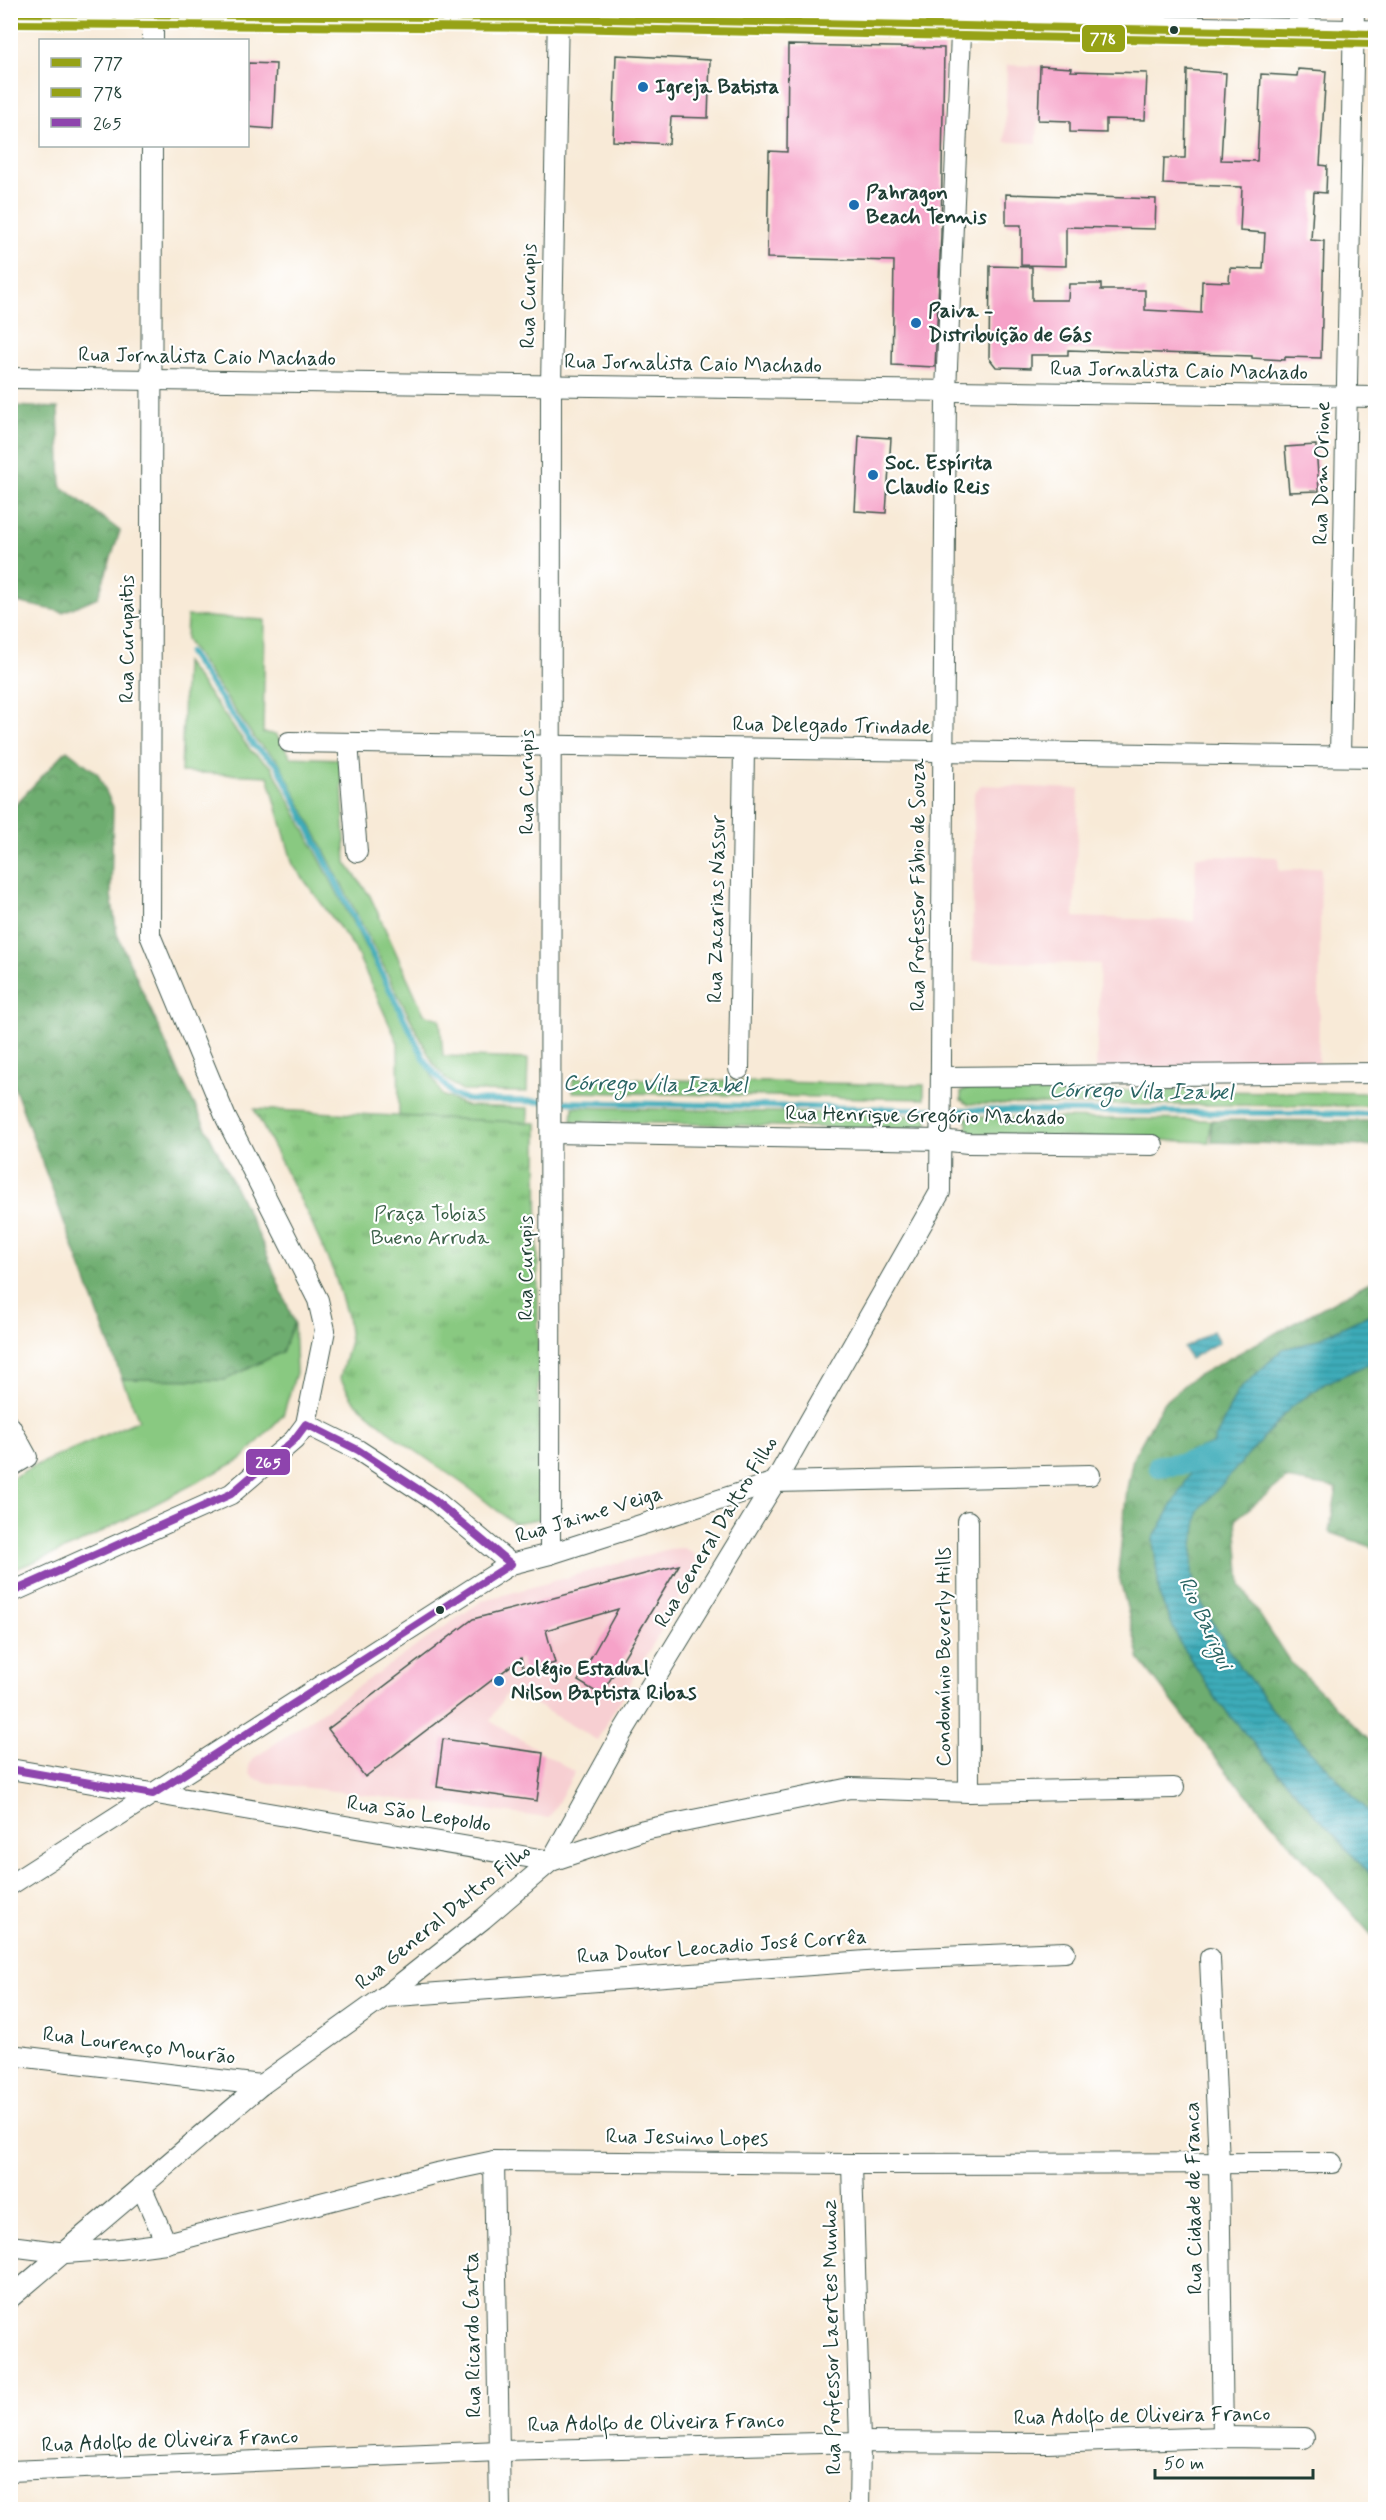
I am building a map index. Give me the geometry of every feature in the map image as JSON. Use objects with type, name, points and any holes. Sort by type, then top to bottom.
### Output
[{"type":"main road","points":[[10,14],[153,28],[558,14],[962,18],[1361,26]]},
{"type":"street","name":"Rua Curupis","points":[[549,1554],[551,386],[558,14]]},
{"type":"street","name":"Rua Professor Fábio de Souza","points":[[940,1077],[946,391],[962,18]]},
{"type":"street","name":"Rua Dom Orione","points":[[1340,756],[1347,397],[1361,26]]},
{"type":"street","name":"Rua Curupaitis","points":[[152,147],[150,935],[226,1118],[318,1300],[325,1330],[306,1424]]},
{"type":"street","name":"Rua Jornalista Caio Machado","points":[[10,378],[1376,398]]},
{"type":"street","name":"Rua Delegado Trindade","points":[[288,742],[1376,757]]},
{"type":"street","points":[[348,743],[357,852]]},
{"type":"street","name":"Rua Zacarias Nassur","points":[[739,1069],[744,749]]},
{"type":"street","name":"Rua Henrique Gregório Machado","points":[[940,1077],[1376,1073]]},
{"type":"street","name":"Rua General Daltro Filho","points":[[10,2298],[66,2253],[141,2186],[261,2085],[384,1997],[483,1919],[551,1861],[622,1733],[775,1482],[940,1192],[940,1077]]},
{"type":"street","name":"Rua Henrique Gregório Machado","points":[[551,1127],[940,1134],[968,1143],[1153,1144]]},
{"type":"street","points":[[10,1593],[231,1494],[294,1440],[306,1424],[358,1450],[433,1499],[511,1564]]},
{"type":"street","points":[[10,1426],[19,1462]]},
{"type":"street","name":"Rua Jaime Veiga","points":[[10,1885],[511,1564],[775,1482],[1090,1475]]},
{"type":"street","name":"Condomínio Beverly Hills","points":[[968,1521],[969,1792]]},
{"type":"street","name":"Rua São Leopoldo","points":[[10,1769],[551,1861],[644,1830],[850,1788]]},
{"type":"street","name":"Condomínio Beverly Hills","points":[[850,1788],[969,1792],[1174,1788]]},
{"type":"street","name":"Rua Doutor Leocadio José Corrêa","points":[[384,1997],[893,1959],[1065,1952]]},
{"type":"street","name":"Rua Cidade de Franca","points":[[1210,1958],[1219,2163],[1223,2437]]},
{"type":"street","name":"Rua Lourenço Mourão","points":[[10,2055],[261,2085]]},
{"type":"street","name":"Rua Jesuino Lopes","points":[[10,2246],[66,2253],[166,2243],[494,2160],[852,2164],[1332,2163]]},
{"type":"street","name":"Rua Ricardo Carta","points":[[494,2160],[500,2510]]},
{"type":"street","name":"Rua Professor Laertes Munhoz","points":[[852,2164],[860,2442],[859,2510]]},
{"type":"street","points":[[141,2186],[166,2243]]},
{"type":"street","name":"Rua Adolfo de Oliveira Franco","points":[[10,2471],[500,2451],[860,2442],[1047,2443],[1223,2437],[1304,2438]]},
{"type":"shaded area","points":[[1007,65],[1040,66],[1037,143],[1005,142]]},
{"type":"shaded area","points":[[981,785],[1079,789],[1074,917],[1194,921],[1196,856],[1278,857],[1279,871],[1321,867],[1318,1074],[1096,1070],[1100,964],[972,961],[974,793]]},
{"type":"shaded area","name":"Colégio Estadual Nilson Baptista Ribas","points":[[683,1548],[692,1552],[697,1563],[696,1571],[597,1740],[509,1689],[490,1721],[575,1772],[549,1818],[270,1783],[255,1779],[250,1774],[249,1766],[254,1758],[482,1601],[669,1549]]},
{"type":"green space","points":[[11,406],[58,408],[61,486],[120,531],[98,597],[63,612],[11,601]]},
{"type":"green space","points":[[187,616],[265,620],[263,733],[276,734],[291,757],[341,759],[346,863],[370,896],[424,1014],[440,1019],[443,1056],[528,1059],[527,1092],[462,1091],[447,1080],[433,1063],[278,760],[257,742],[186,640]]},
{"type":"green space","points":[[185,662],[251,751],[272,767],[442,1095],[466,1106],[528,1108],[528,1123],[399,1116],[398,1043],[354,947],[293,865],[268,776],[181,772]]},
{"type":"green space","points":[[67,750],[98,774],[113,807],[111,895],[117,934],[179,1073],[261,1240],[294,1322],[282,1352],[225,1380],[122,1379],[11,1078],[11,809]]},
{"type":"green space","points":[[573,1078],[924,1085],[924,1099],[573,1092]]},
{"type":"green space","points":[[968,1088],[1375,1093],[1376,1106],[968,1104],[961,1100],[961,1092]]},
{"type":"green space","points":[[573,1107],[928,1116],[928,1130],[572,1121]]},
{"type":"green space","name":"Praça Tobias Bueno Arruda","points":[[254,1109],[537,1123],[539,1519],[513,1523],[469,1488],[397,1438],[353,1400],[340,1378],[350,1341],[347,1316],[334,1273],[307,1213]]},
{"type":"green space","points":[[966,1117],[1211,1120],[1209,1142],[968,1133]]},
{"type":"green space","points":[[1211,1120],[1375,1121],[1375,1146],[1212,1142]]},
{"type":"green space","points":[[1375,1279],[1375,1312],[1309,1343],[1283,1349],[1237,1392],[1213,1444],[1196,1450],[1189,1476],[1153,1539],[1160,1597],[1180,1643],[1219,1703],[1375,1880],[1375,1939],[1227,1772],[1140,1660],[1118,1572],[1127,1489],[1133,1458],[1163,1403],[1191,1379]]},
{"type":"green space","points":[[294,1322],[296,1373],[283,1415],[242,1459],[76,1545],[11,1571],[10,1479],[139,1420],[122,1379],[225,1380],[282,1352]]},
{"type":"green space","points":[[1375,1361],[1375,1548],[1329,1532],[1337,1488],[1286,1479],[1236,1519],[1241,1586],[1288,1659],[1375,1745],[1375,1818],[1281,1721],[1233,1657],[1199,1599],[1192,1575],[1193,1544],[1198,1510],[1291,1407],[1326,1383]]},
{"type":"water","name":"Rio Barigui","points":[[1375,1312],[1375,1361],[1326,1383],[1291,1407],[1199,1510],[1193,1544],[1192,1575],[1199,1599],[1233,1657],[1281,1721],[1375,1818],[1375,1880],[1219,1703],[1180,1643],[1160,1597],[1153,1539],[1189,1476],[1196,1450],[1213,1444],[1237,1392],[1283,1349],[1309,1343]]},
{"type":"water","points":[[1213,1331],[1219,1342],[1190,1359],[1184,1348]]},
{"type":"building","name":"Pahragon Beach Tennis","points":[[788,45],[944,48],[941,235],[935,367],[892,365],[894,261],[767,258],[769,151],[787,152]]},
{"type":"building","name":"Igreja Batista","points":[[616,55],[710,60],[708,118],[671,117],[669,144],[613,141]]},
{"type":"building","points":[[249,63],[276,64],[273,129],[249,127]]},
{"type":"building","points":[[1040,66],[1072,68],[1071,71],[1147,73],[1145,120],[1106,119],[1106,133],[1070,132],[1070,121],[1038,120]]},
{"type":"building","points":[[1298,69],[1326,71],[1320,165],[1327,166],[1326,193],[1314,192],[1311,240],[1324,241],[1321,358],[1285,357],[1285,360],[1252,358],[1252,356],[1068,350],[1068,355],[1031,355],[1031,368],[996,367],[989,358],[990,266],[1032,267],[1032,300],[1068,300],[1069,284],[1101,284],[1101,290],[1145,290],[1145,310],[1201,313],[1202,281],[1229,282],[1230,268],[1263,269],[1265,233],[1240,231],[1242,187],[1163,184],[1164,158],[1185,158],[1187,70],[1226,73],[1221,160],[1257,161],[1261,74],[1297,76]]},
{"type":"building","points":[[1006,194],[1156,199],[1155,229],[1066,227],[1066,266],[1021,265],[1021,225],[1006,225]]},
{"type":"building","name":"Soc. Espírita Claudio Reis","points":[[859,436],[891,438],[886,513],[855,511]]},
{"type":"building","points":[[1316,445],[1319,491],[1289,492],[1285,447]]},
{"type":"building","points":[[679,1565],[601,1695],[578,1681],[618,1609],[546,1630],[555,1663],[524,1672],[521,1658],[365,1777],[328,1729],[473,1619]]},
{"type":"building","points":[[443,1739],[543,1753],[537,1801],[437,1787]]},
{"type":"waterway","name":"Córrego Vila Izabel","points":[[189,653],[254,746],[277,764],[427,1064],[453,1095],[469,1100],[949,1110],[1376,1114]]},
{"type":"waterway","points":[[1159,1466],[1181,1464],[1223,1454]]},
{"type":"transit line","name":"777","points":[[10,13],[558,18],[1376,34]]},
{"type":"transit line","name":"778","points":[[10,24],[558,28],[1376,44]]},
{"type":"transit line","name":"265","points":[[10,1593],[231,1494],[294,1440],[306,1424],[358,1450],[433,1499],[511,1564],[153,1794],[10,1769]]},
{"type":"place","name":"Igreja Batista","points":[[643,87]]},
{"type":"place","name":"Pahragon Beach Tennis","points":[[854,205]]},
{"type":"place","name":"Paiva - Distribuição de Gás","points":[[916,323]]},
{"type":"place","name":"Soc. Espírita Claudio Reis","points":[[873,475]]},
{"type":"place","name":"Colégio Estadual Nilson Baptista Ribas","points":[[499,1681]]}]
